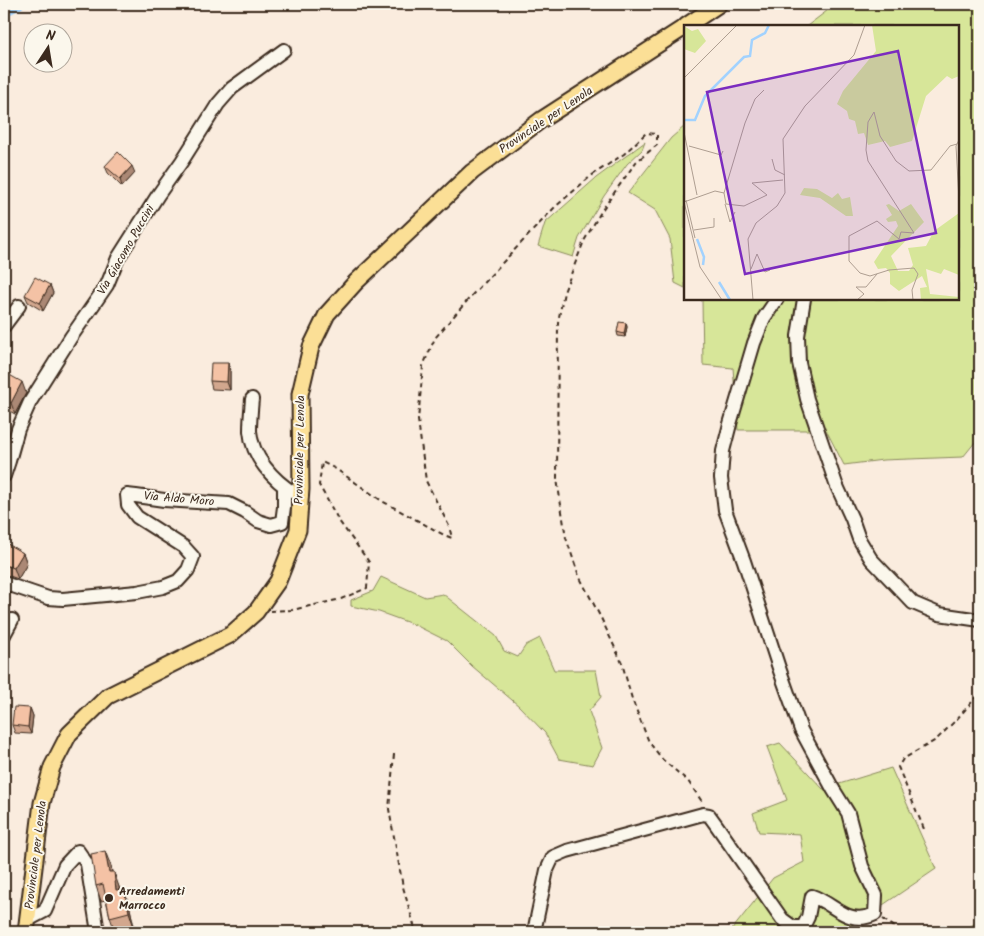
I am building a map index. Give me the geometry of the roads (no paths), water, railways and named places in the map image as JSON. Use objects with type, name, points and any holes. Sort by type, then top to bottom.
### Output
[{"type":"main road","name":"Provinciale per Lenola","points":[[689,25],[719,4]]},
{"type":"main road","name":"Provinciale per Lenola","points":[[27,926],[42,803],[52,766],[69,734],[108,696],[230,635],[256,612],[278,581],[298,530],[301,489],[300,394],[311,347],[327,314],[356,282],[472,172],[541,120],[684,28]]},
{"type":"street","name":"Via Giacomo Puccini","points":[[4,476],[18,429],[30,402],[107,285],[118,258],[218,104],[232,88],[284,50]]},
{"type":"street","points":[[534,932],[547,870],[553,857],[567,851],[703,814],[709,816],[718,826],[782,919],[793,927],[803,927],[808,917],[812,896],[850,917],[866,918],[875,914],[876,895],[862,866],[848,813],[801,730],[744,562],[724,510],[721,478],[723,451],[754,343],[764,318],[776,300]]},
{"type":"street","points":[[804,300],[798,336],[799,363],[807,399],[836,484],[859,539],[871,559],[913,603],[939,614],[980,620]]},
{"type":"street","points":[[4,326],[18,306]]},
{"type":"street","points":[[252,399],[250,433],[257,455],[284,487],[294,493],[301,489]]},
{"type":"street","name":"Via Aldo Moro","points":[[4,583],[48,598],[64,599],[137,592],[178,581],[188,570],[193,557],[184,547],[137,517],[128,505],[127,495],[172,501],[230,504],[258,521],[271,525],[282,522],[284,487]]},
{"type":"street","points":[[4,635],[12,620]]},
{"type":"street","points":[[27,926],[45,911],[65,865],[78,851],[87,864],[98,932]]},
{"type":"waterway","points":[[4,12],[19,4]]},
{"type":"place","name":"Arredamenti Marrocco","points":[[109,898]]}]
